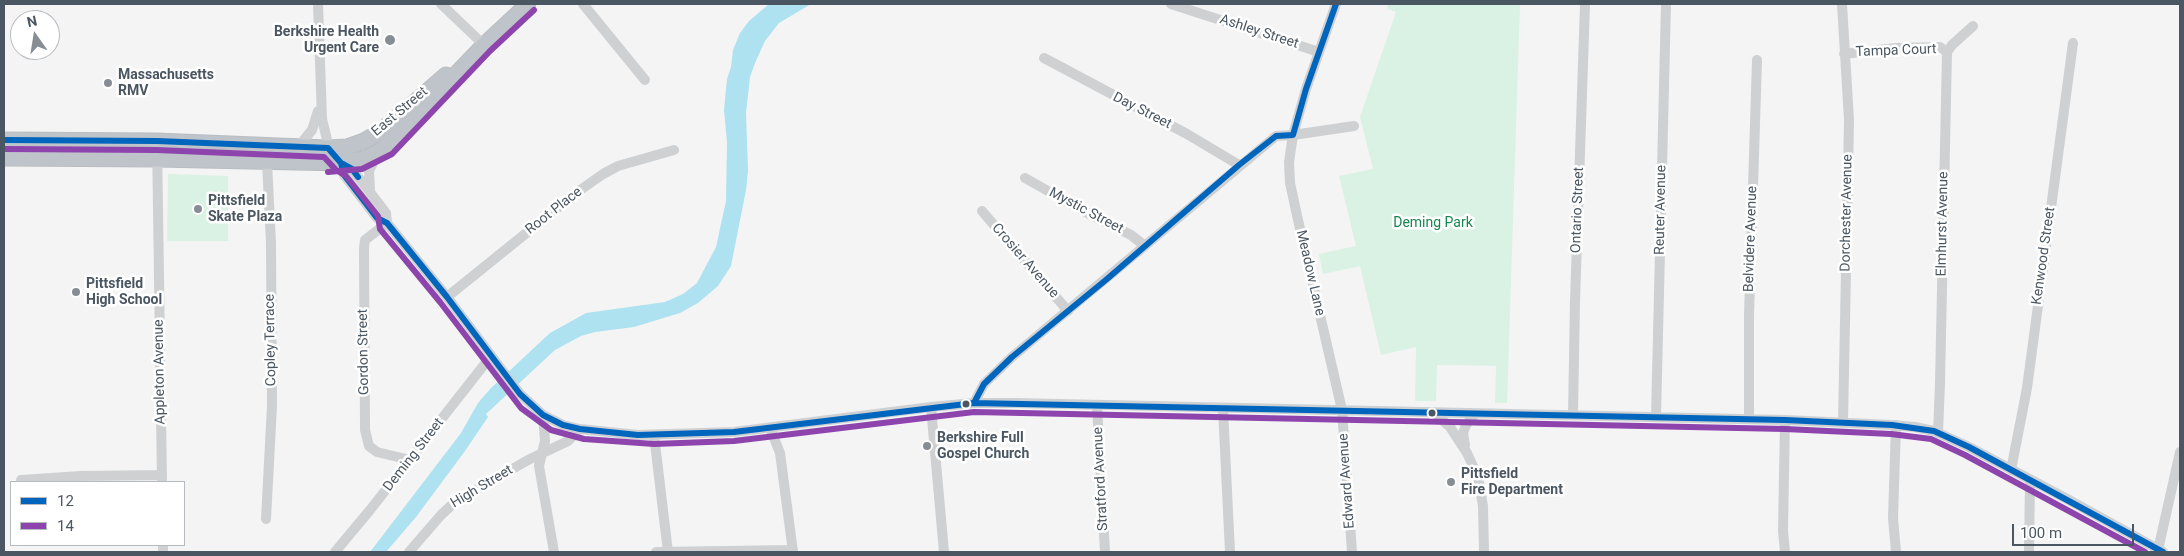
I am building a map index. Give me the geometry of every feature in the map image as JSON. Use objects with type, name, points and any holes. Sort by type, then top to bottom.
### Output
[{"type":"highway","name":"East Street","points":[[4,158],[341,163],[365,159],[379,152],[432,101],[484,45],[528,4]]},
{"type":"highway","name":"East Street","points":[[4,140],[157,141],[328,148],[354,145],[380,132],[425,92],[484,45]]},
{"type":"street","points":[[318,4],[320,103],[328,148],[341,163],[352,169],[386,213],[387,223]]},
{"type":"street","points":[[442,4],[484,45]]},
{"type":"street","points":[[583,4],[645,80]]},
{"type":"street","name":"Ashley Street","points":[[1171,4],[1319,52]]},
{"type":"street","name":"Meadow Lane","points":[[1336,4],[1293,136],[1289,162],[1290,184],[1342,410]]},
{"type":"street","name":"Ontario Street","points":[[1573,415],[1585,4]]},
{"type":"street","name":"Reuter Avenue","points":[[1656,417],[1666,4]]},
{"type":"street","name":"Dorchester Avenue","points":[[1842,4],[1849,120],[1843,422]]},
{"type":"street","points":[[1947,52],[1973,26]]},
{"type":"street","name":"Kenwood Street","points":[[2011,470],[2027,388],[2073,43]]},
{"type":"street","name":"Tampa Court","points":[[1844,54],[1896,48],[1940,47],[1947,52]]},
{"type":"street","name":"Elmhurst Avenue","points":[[1938,433],[1947,52]]},
{"type":"street","name":"Day Street","points":[[1044,58],[1187,134],[1240,165]]},
{"type":"street","name":"Belvidere Avenue","points":[[1749,419],[1749,315],[1757,60]]},
{"type":"street","points":[[299,146],[312,130],[320,103]]},
{"type":"street","points":[[974,403],[984,384],[1012,357],[1276,136],[1293,136],[1354,126]]},
{"type":"street","name":"Appleton Avenue","points":[[157,141],[162,479]]},
{"type":"street","name":"Root Place","points":[[447,297],[576,193],[603,174],[618,166],[674,150]]},
{"type":"street","points":[[371,194],[369,170],[379,152]]},
{"type":"street","name":"Copley Terrace","points":[[266,519],[272,406],[271,243],[267,162]]},
{"type":"street","points":[[341,163],[344,175],[377,218],[387,223],[447,297],[520,394],[543,415],[563,425],[580,429],[654,436],[734,432],[974,403],[1749,419],[1896,425],[1916,427],[1938,433],[2161,551],[2180,452]]},
{"type":"street","name":"Mystic Street","points":[[1025,178],[1131,235],[1145,246]]},
{"type":"street","name":"Crosier Avenue","points":[[982,211],[1068,311]]},
{"type":"street","name":"Gordon Street","points":[[387,223],[365,240],[364,248],[365,430],[369,446],[376,452],[410,460]]},
{"type":"street","name":"Deming Street","points":[[335,552],[491,356]]},
{"type":"street","name":"Stratford Avenue","points":[[1097,406],[1105,552]]},
{"type":"street","points":[[931,407],[944,552]]},
{"type":"street","points":[[1222,409],[1230,552]]},
{"type":"street","name":"Edward Avenue","points":[[1342,410],[1352,552]]},
{"type":"street","points":[[1434,413],[1450,427],[1467,453],[1478,477],[1483,506],[1484,552]]},
{"type":"street","points":[[1467,453],[1462,433],[1474,414]]},
{"type":"street","points":[[543,415],[546,439],[539,466],[554,552]]},
{"type":"street","points":[[1785,420],[1783,532],[1785,552]]},
{"type":"street","points":[[1896,425],[1894,518],[1896,552]]},
{"type":"street","points":[[656,552],[793,551],[780,453],[770,428]]},
{"type":"street","name":"High Street","points":[[409,552],[440,515],[455,502],[542,452],[568,440],[580,429]]},
{"type":"street","points":[[654,436],[668,552]]},
{"type":"street","points":[[21,480],[81,476],[162,479]]},
{"type":"street","points":[[2029,552],[2030,480]]},
{"type":"green space","name":"Deming Park","points":[[1388,4],[1520,4],[1507,403],[1495,403],[1496,366],[1455,365],[1437,365],[1436,401],[1415,401],[1416,347],[1381,355],[1360,266],[1323,274],[1319,254],[1356,246],[1339,176],[1373,169],[1360,117],[1396,12],[1387,9]]},
{"type":"green space","name":"Pittsfield Skate Plaza","points":[[168,174],[228,176],[228,241],[167,241]]},
{"type":"water","points":[[769,4],[811,4],[779,23],[765,41],[750,77],[746,113],[748,171],[746,190],[731,266],[718,286],[698,303],[680,313],[634,327],[595,332],[581,336],[555,350],[486,414],[488,417],[465,451],[416,517],[386,552],[370,552],[461,433],[478,403],[491,388],[550,333],[586,313],[665,302],[683,294],[697,283],[716,247],[726,201],[727,142],[724,110],[727,79],[733,50],[740,33],[749,21]]},
{"type":"transit line","name":"12","points":[[974,403],[984,384],[1012,357],[1107,279],[1239,165],[1276,136],[1293,135],[1306,89],[1336,4]]},
{"type":"transit line","name":"14","points":[[328,172],[362,169],[392,154],[490,51],[534,10]]},
{"type":"transit line","name":"12","points":[[4,140],[157,141],[328,148],[341,163],[352,169],[358,177]]},
{"type":"transit line","name":"14","points":[[4,149],[157,150],[324,157],[336,170],[346,176],[378,216],[380,229],[440,302],[521,408],[551,430],[584,439],[654,444],[734,441],[974,412],[1785,429],[1891,434],[1931,439],[1965,455],[2145,552]]},
{"type":"transit line","name":"12","points":[[341,163],[344,175],[377,218],[387,223],[447,297],[520,394],[543,415],[563,425],[580,429],[638,435],[734,432],[974,403],[1785,420],[1892,425],[1934,431],[1969,447],[2163,552]]},
{"type":"place","name":"Berkshire Health Urgent Care","points":[[390,40]]},
{"type":"place","name":"Massachusetts RMV","points":[[108,83]]},
{"type":"place","name":"Pittsfield Skate Plaza","points":[[198,209]]},
{"type":"place","name":"Pittsfield High School","points":[[76,292]]},
{"type":"place","name":"Berkshire Full Gospel Church","points":[[927,446]]},
{"type":"place","name":"Pittsfield Fire Department","points":[[1451,482]]}]
